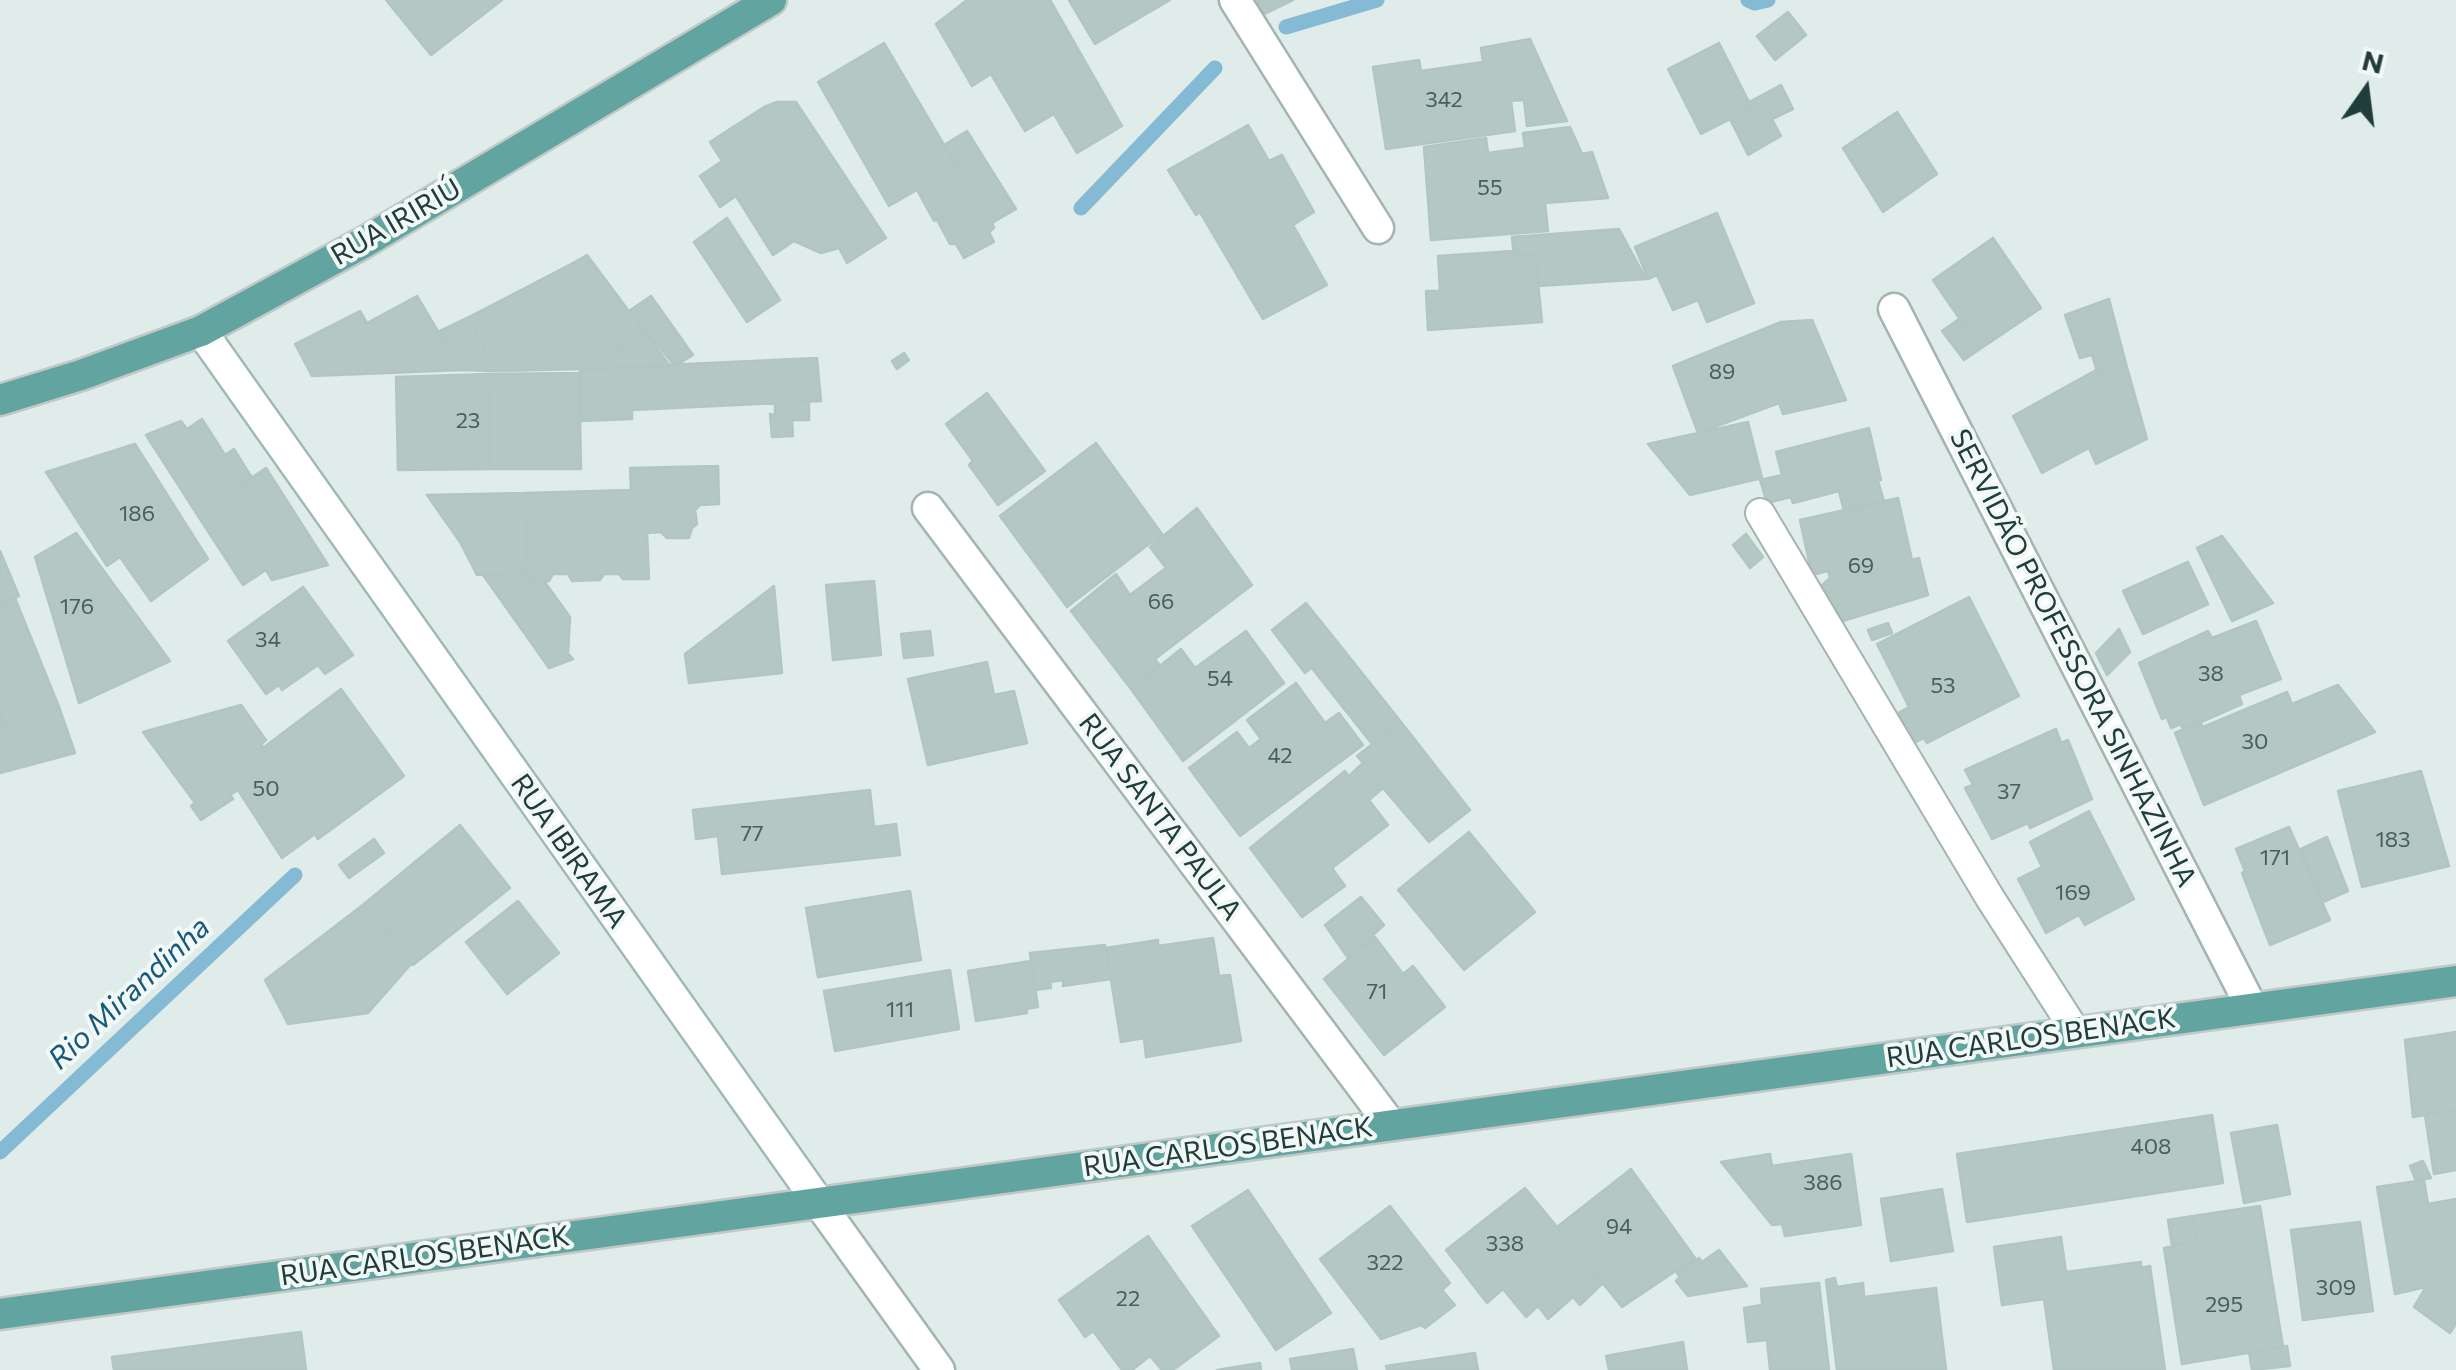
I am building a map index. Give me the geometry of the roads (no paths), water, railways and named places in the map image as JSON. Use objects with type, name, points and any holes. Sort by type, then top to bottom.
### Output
[{"type":"main road","name":"RUA IRIRIÚ","points":[[0,400],[81,375],[201,330],[363,243],[772,0]]},
{"type":"main road","name":"RUA CARLOS BENACK","points":[[0,1314],[2456,980]]},
{"type":"street","points":[[1234,0],[1378,228]]},
{"type":"street","name":"SERVIDÃO PROFESSORA SINHAZINHA","points":[[1894,309],[2252,1008]]},
{"type":"street","name":"RUA IBIRAMA","points":[[201,330],[939,1370]]},
{"type":"street","name":"RUA SANTA PAULA","points":[[928,508],[1391,1125]]},
{"type":"lane","points":[[1760,512],[1980,881],[2076,1032]]},
{"type":"waterway","name":"Rio Mirandinha","points":[[1286,27],[1377,0]]},
{"type":"waterway","name":"Rio Mirandinha","points":[[1748,0],[1768,0]]},
{"type":"waterway","name":"Rio Mirandinha","points":[[1081,208],[1215,68]]},
{"type":"waterway","name":"Rio Mirandinha","points":[[0,1152],[295,875]]}]
